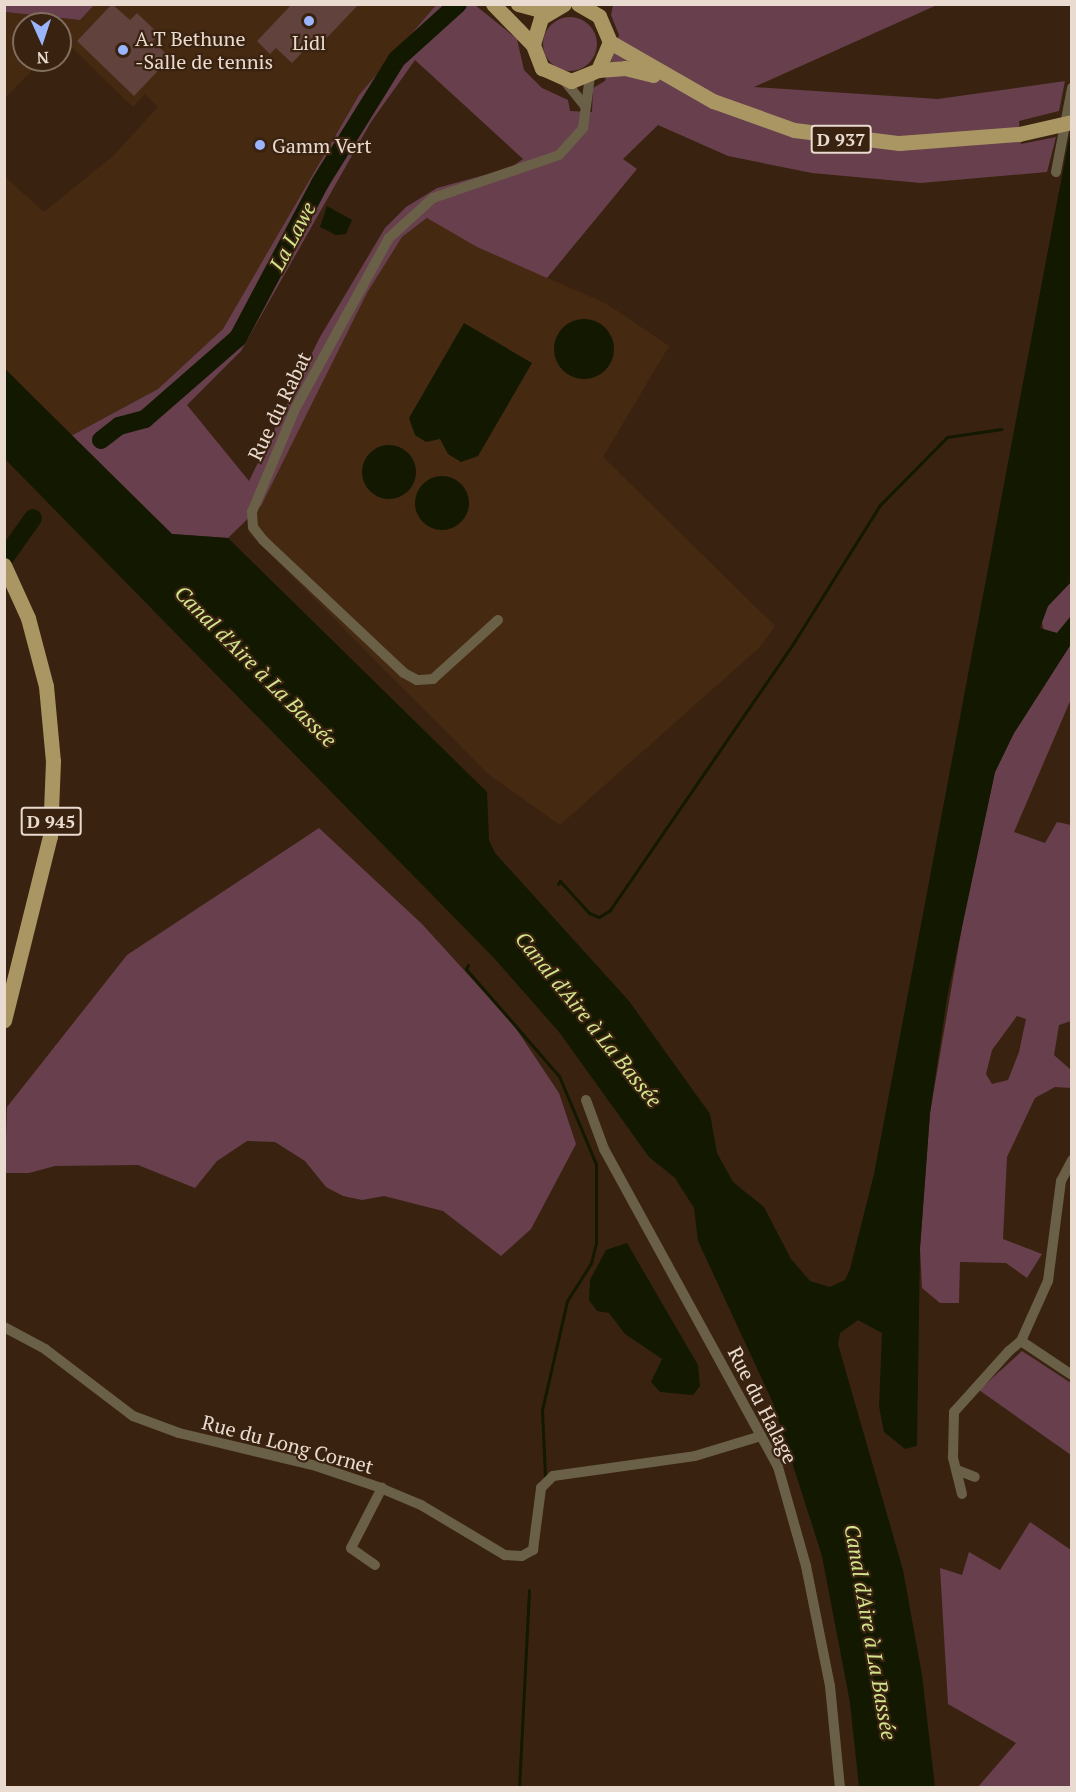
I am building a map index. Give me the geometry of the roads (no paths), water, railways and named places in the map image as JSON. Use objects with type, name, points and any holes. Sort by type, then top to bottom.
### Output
[{"type":"main road","points":[[493,4],[533,45],[543,68],[564,80],[594,73],[610,42],[599,16],[578,4]]},
{"type":"main road","points":[[518,4],[548,12]]},
{"type":"main road","points":[[533,45],[536,27],[548,12],[564,4]]},
{"type":"main road","name":"D 937","points":[[610,42],[673,81],[740,114],[824,137],[934,142],[1019,134],[1071,122]]},
{"type":"main road","name":"D 937","points":[[594,73],[625,68],[673,81]]},
{"type":"main road","name":"D 945","points":[[4,565],[13,582],[46,686],[53,761],[50,836],[4,1020]]},
{"type":"street","name":"Rue du Rabat","points":[[498,620],[433,679],[417,680],[404,673],[263,540],[254,527],[252,512],[297,407],[389,238],[433,198],[559,155],[582,128],[584,105],[594,73]]},
{"type":"street","points":[[564,80],[584,105]]},
{"type":"street","points":[[1056,172],[1071,88]]},
{"type":"street","name":"Rue du Halage","points":[[586,1101],[604,1149],[778,1467],[806,1566],[830,1686],[840,1788]]},
{"type":"street","points":[[962,1494],[957,1470],[954,1412],[1021,1341],[1048,1281],[1061,1181],[1071,1160]]},
{"type":"street","name":"Rue du Long Cornet","points":[[4,1327],[45,1349],[133,1416],[179,1433],[316,1466],[382,1488],[421,1505],[505,1555],[522,1556],[533,1550],[541,1488],[553,1476],[695,1456],[762,1436]]},
{"type":"street","points":[[1021,1341],[1071,1375]]},
{"type":"street","points":[[957,1470],[975,1477]]},
{"type":"street","points":[[375,1565],[351,1548],[382,1488]]},
{"type":"water","name":"Canal d'Aire à La Bassée","points":[[1071,128],[1071,582],[1048,606],[1040,628],[1057,633],[1071,616],[1071,644],[1014,733],[995,772],[947,998],[930,1113],[920,1248],[917,1446],[905,1449],[884,1432],[879,1406],[882,1333],[858,1320],[840,1333],[838,1344],[903,1570],[922,1675],[935,1787],[859,1787],[850,1703],[822,1556],[773,1403],[698,1241],[694,1208],[675,1178],[649,1157],[559,1032],[494,958],[5,459],[4,368],[172,534],[228,538],[487,792],[489,840],[495,853],[629,1001],[710,1114],[717,1153],[733,1182],[764,1207],[791,1259],[810,1281],[830,1287],[845,1280],[850,1269],[874,1174]]},
{"type":"water","points":[[327,206],[352,220],[346,234],[336,235],[320,227]]},
{"type":"water","points":[[584,319],[601,324],[609,332],[614,349],[609,366],[601,374],[584,379],[567,374],[559,366],[554,349],[559,332],[567,324]]},
{"type":"water","points":[[464,323],[532,363],[478,456],[461,462],[448,454],[440,439],[426,442],[415,435],[409,418]]},
{"type":"water","points":[[389,445],[399,447],[408,453],[414,462],[416,472],[414,482],[408,491],[399,497],[389,499],[379,497],[370,491],[364,482],[362,472],[364,462],[370,453],[379,447]]},
{"type":"water","points":[[442,476],[452,478],[461,484],[467,493],[469,503],[467,513],[461,522],[452,528],[442,530],[432,528],[423,522],[417,513],[415,503],[417,493],[423,484],[432,478]]},
{"type":"water","points":[[627,1243],[698,1365],[700,1386],[693,1395],[660,1392],[651,1382],[662,1359],[625,1334],[609,1313],[597,1311],[589,1300],[590,1280],[606,1250]]},
{"type":"waterway","name":"La Lawe","points":[[101,440],[119,426],[145,419],[238,338],[320,183],[397,59],[458,4]]},
{"type":"waterway","points":[[558,884],[560,881],[589,913],[599,917],[610,910],[794,642],[880,505],[947,437],[1001,429]]},
{"type":"waterway","name":"La Lawe","points":[[4,559],[33,518]]},
{"type":"waterway","points":[[468,965],[466,969],[559,1076],[596,1164],[596,1243],[591,1263],[567,1301],[542,1410],[545,1476]]},
{"type":"waterway","points":[[519,1788],[529,1590]]},
{"type":"place","name":"Lidl","points":[[309,21]]},
{"type":"place","name":"A.T Bethune -Salle de tennis","points":[[123,50]]},
{"type":"place","name":"Gamm Vert","points":[[260,145]]}]
